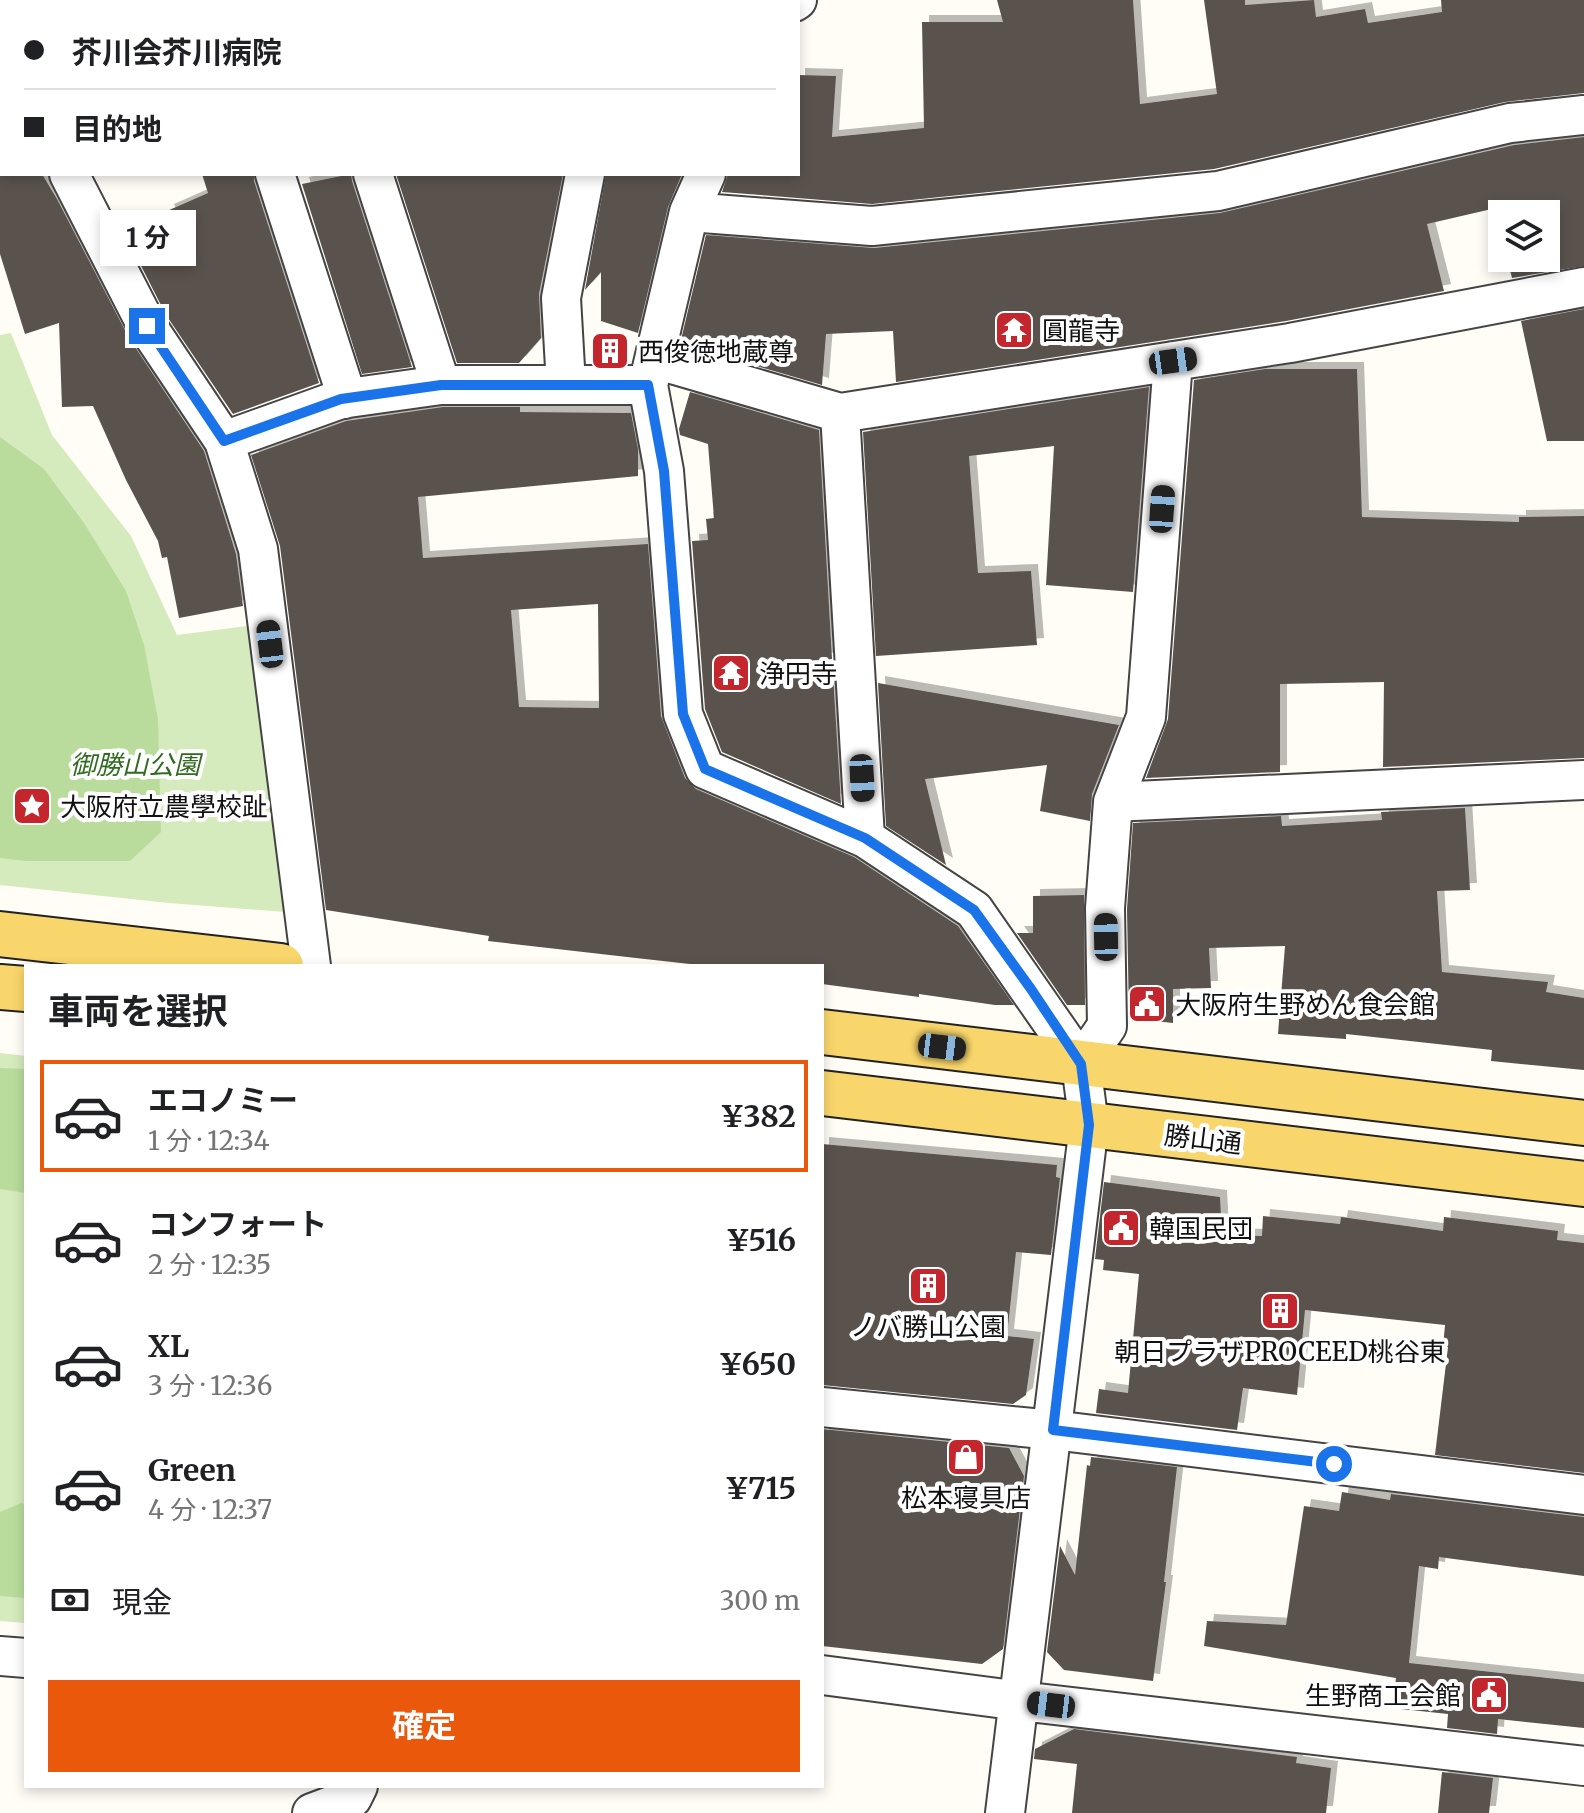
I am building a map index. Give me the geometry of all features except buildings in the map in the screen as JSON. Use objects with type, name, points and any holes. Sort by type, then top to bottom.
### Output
[{"type":"main road","points":[[0,934],[263,964]]},
{"type":"main road","points":[[0,987],[24,989]]},
{"type":"main road","points":[[824,1032],[1584,1123]]},
{"type":"main road","name":"勝山通","points":[[824,1093],[1584,1184]]},
{"type":"street","points":[[689,212],[872,226],[1218,191],[1510,123],[1584,115]]},
{"type":"street","points":[[70,176],[147,326],[224,441],[258,549],[311,964]]},
{"type":"street","points":[[276,176],[345,399]]},
{"type":"street","points":[[374,176],[441,385]]},
{"type":"street","points":[[566,385],[561,298],[585,176]]},
{"type":"street","points":[[705,176],[689,212],[651,372],[664,471],[683,714],[705,769],[865,838],[974,910],[1081,1064],[1089,1125],[1005,1813]]},
{"type":"street","points":[[224,441],[345,399],[441,385],[566,385],[651,372],[840,413],[1290,343],[1584,287]]},
{"type":"street","points":[[1081,1064],[1107,1026],[1105,908],[1113,802],[1146,717],[1173,361]]},
{"type":"street","points":[[840,413],[865,838]]},
{"type":"street","points":[[1113,802],[1584,780]]},
{"type":"street","points":[[824,1407],[1053,1430],[1584,1495]]},
{"type":"street","points":[[0,1656],[24,1658]]},
{"type":"street","points":[[824,1675],[1584,1766]]},
{"type":"street","points":[[312,1813],[357,1799]]},
{"type":"green space","name":"御勝山公園","points":[[11,333],[52,435],[131,536],[177,635],[255,625],[286,912],[0,885],[0,335]]},
{"type":"green space","points":[[0,437],[44,469],[84,523],[126,591],[144,645],[158,719],[161,832],[130,861],[0,858]]},
{"type":"green space","points":[[0,1053],[24,1056],[24,1623],[0,1621]]},
{"type":"green space","points":[[0,1068],[24,1069],[24,1193],[0,1189]]},
{"type":"green space","points":[[24,1504],[24,1598],[0,1596],[0,1512]]},
{"type":"place","name":"圓龍寺","points":[[1014,330]]},
{"type":"place","name":"西俊徳地蔵尊","points":[[610,351]]},
{"type":"place","name":"浄円寺","points":[[731,673]]},
{"type":"place","name":"大阪府立農學校趾","points":[[32,806]]},
{"type":"place","name":"大阪府生野めん食会館","points":[[1147,1004]]},
{"type":"place","name":"韓国民団","points":[[1121,1228]]},
{"type":"place","name":"ノバ勝山公園","points":[[928,1286]]},
{"type":"place","name":"朝日プラザPROCEED桃谷東","points":[[1280,1311]]},
{"type":"place","name":"松本寝具店","points":[[966,1457]]},
{"type":"place","name":"生野商工会館","points":[[1489,1695]]},
{"type":"route","points":[[147,326],[224,441],[341,399],[441,385],[648,385],[664,471],[683,714],[705,769],[865,838],[974,910],[1081,1064],[1089,1125],[1053,1430],[1334,1464]]}]
